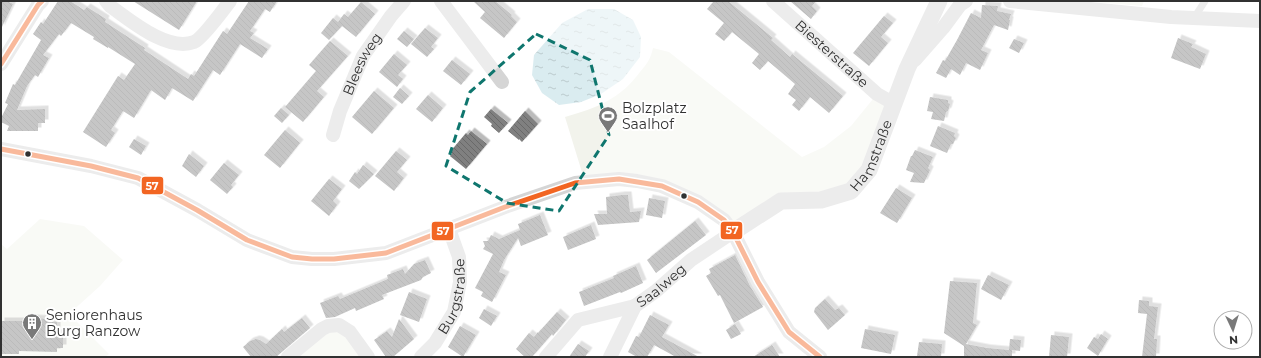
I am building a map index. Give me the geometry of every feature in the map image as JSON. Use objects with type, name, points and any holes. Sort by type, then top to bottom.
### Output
[{"type":"street","points":[[1,64],[42,1]]},
{"type":"street","points":[[106,1],[110,6],[144,30],[174,44],[194,42],[216,20],[230,1]]},
{"type":"street","name":"Bleesweg","points":[[333,135],[340,111],[363,56],[391,16],[404,1]]},
{"type":"street","points":[[441,1],[502,82]]},
{"type":"street","name":"Biesterstraße","points":[[773,1],[877,94],[893,103]]},
{"type":"street","name":"Hamstraße","points":[[733,232],[781,201],[821,200],[851,191],[868,170],[906,69],[939,1]]},
{"type":"street","points":[[906,69],[943,28],[960,5],[966,1]]},
{"type":"street","points":[[1010,1],[1171,17],[1260,21]]},
{"type":"street","points":[[1,149],[91,166],[138,178],[197,210],[247,240],[292,257],[312,259],[334,259],[386,253],[505,207],[575,183],[619,179],[662,186],[698,202],[724,220],[733,232],[758,282],[789,332],[820,357]]},
{"type":"street","name":"Burgstraße","points":[[421,357],[435,343],[454,312],[460,282],[459,257],[449,229]]},
{"type":"street","name":"Saalweg","points":[[610,357],[635,306],[656,291],[692,260],[733,232]]},
{"type":"street","points":[[546,357],[578,320],[635,306]]},
{"type":"street","points":[[288,357],[322,329],[328,326],[339,325],[350,332],[368,357]]},
{"type":"lane","points":[[1194,18],[1205,1]]},
{"type":"highlighted area","points":[[536,34],[590,60],[609,135],[559,211],[507,203],[446,166],[470,92]]},
{"type":"shaded area","points":[[1082,1],[1144,1],[1142,6]]},
{"type":"shaded area","points":[[653,48],[669,52],[802,157],[824,147],[851,126],[877,94],[893,103],[851,191],[781,201],[733,232],[662,186],[585,182],[565,117],[598,106],[616,96],[647,64]]},
{"type":"shaded area","points":[[40,219],[84,226],[123,260],[100,286],[69,314],[109,354],[105,357],[1,357],[1,244],[7,249]]},
{"type":"shaded area","points":[[339,325],[368,357],[288,357]]},
{"type":"water","points":[[588,9],[614,9],[633,20],[641,37],[640,57],[623,79],[601,94],[581,102],[559,105],[542,93],[532,75],[534,55],[562,23]]},
{"type":"building","points":[[1,1],[7,1],[13,4],[1,29]]},
{"type":"building","points":[[58,1],[70,1],[84,10],[87,7],[106,19],[105,22],[145,48],[144,50],[188,79],[191,74],[194,76],[223,31],[227,34],[249,1],[277,1],[270,12],[265,9],[250,31],[254,33],[250,38],[268,49],[262,58],[240,44],[220,75],[213,70],[193,101],[172,88],[165,100],[151,90],[134,118],[123,111],[111,130],[115,133],[106,147],[83,132],[118,76],[124,80],[135,64],[93,39],[94,37],[71,23],[61,36],[59,34],[43,55],[49,58],[38,77],[35,75],[27,86],[17,110],[45,109],[45,123],[38,123],[38,131],[7,131],[9,126],[1,122],[1,118],[8,104],[5,103],[13,84],[15,85],[41,40],[33,34],[41,22],[43,24]]},
{"type":"building","points":[[133,1],[197,1],[179,30]]},
{"type":"building","points":[[473,1],[495,1],[512,15],[511,16],[517,22],[504,38],[480,18],[485,12]]},
{"type":"building","points":[[714,1],[728,1],[773,38],[771,40],[790,57],[792,54],[843,96],[829,113],[810,97],[799,111],[792,105],[796,100],[788,94],[795,84],[768,61],[760,70],[752,63],[759,54],[732,32],[724,41],[715,34],[724,23],[707,9]]},
{"type":"building","points":[[790,1],[816,1],[812,6],[817,11],[811,19]]},
{"type":"building","points":[[361,2],[375,14],[356,37],[342,26],[329,40],[321,33],[333,18],[338,22],[344,14],[348,17]]},
{"type":"building","points":[[982,5],[998,6],[997,11],[1011,14],[1008,30],[994,25],[981,50],[988,53],[980,70],[966,63],[960,75],[951,69],[946,78],[936,73],[943,60],[945,61],[971,13],[981,18]]},
{"type":"building","points":[[884,16],[893,23],[881,37],[888,43],[869,66],[853,53]]},
{"type":"building","points":[[425,28],[438,38],[431,47],[434,49],[427,57],[411,44]]},
{"type":"building","points":[[404,31],[414,39],[407,47],[397,39]]},
{"type":"building","points":[[1178,38],[1193,44],[1191,47],[1206,54],[1200,69],[1171,58]]},
{"type":"building","points":[[1014,39],[1024,43],[1019,53],[1009,48]]},
{"type":"building","points":[[330,41],[348,56],[317,91],[324,97],[303,122],[285,107],[316,71],[309,65]]},
{"type":"building","points":[[394,54],[407,65],[398,75],[403,79],[397,87],[379,72]]},
{"type":"building","points":[[452,60],[470,74],[461,85],[443,71]]},
{"type":"building","points":[[400,88],[409,96],[402,104],[393,97]]},
{"type":"building","points":[[374,91],[394,108],[372,134],[352,117]]},
{"type":"building","points":[[428,95],[443,108],[432,122],[416,109]]},
{"type":"building","points":[[930,97],[948,100],[948,103],[950,104],[944,121],[931,119],[933,112],[927,111]]},
{"type":"building","points":[[281,108],[289,115],[282,123],[274,116]]},
{"type":"building","points":[[491,109],[508,123],[499,133],[484,117]]},
{"type":"building","points":[[525,111],[538,124],[522,142],[508,131]]},
{"type":"building","points":[[938,126],[955,133],[954,136],[956,138],[953,144],[951,144],[947,153],[930,146]]},
{"type":"building","points":[[285,130],[300,143],[280,168],[264,155]]},
{"type":"building","points":[[471,131],[487,144],[466,169],[450,156],[452,153],[450,152],[466,133],[468,135]]},
{"type":"building","points":[[134,139],[146,146],[141,155],[129,147]]},
{"type":"building","points":[[915,150],[933,157],[928,168],[930,170],[924,183],[910,182],[914,173],[906,170]]},
{"type":"building","points":[[396,151],[407,160],[397,172],[404,178],[394,191],[375,176]]},
{"type":"building","points":[[189,154],[204,166],[196,177],[182,166]]},
{"type":"building","points":[[224,163],[239,175],[231,185],[233,187],[227,194],[210,180]]},
{"type":"building","points":[[363,165],[374,174],[359,189],[349,181],[355,172],[357,174]]},
{"type":"building","points":[[329,179],[342,189],[333,201],[337,205],[329,216],[311,201]]},
{"type":"building","points":[[896,188],[912,198],[897,223],[880,213]]},
{"type":"building","points":[[628,195],[630,212],[641,211],[639,222],[598,225],[594,214],[607,214],[606,197]]},
{"type":"building","points":[[649,198],[665,201],[662,218],[646,215]]},
{"type":"building","points":[[540,215],[548,235],[521,246],[518,238],[504,260],[499,272],[506,275],[492,302],[481,296],[483,292],[475,288],[493,254],[483,249],[485,246],[483,241],[488,241],[491,235],[499,239],[520,230],[518,224]]},
{"type":"building","points":[[695,221],[706,235],[656,273],[647,260]]},
{"type":"building","points":[[591,225],[596,239],[568,250],[563,237]]},
{"type":"building","points":[[735,255],[750,286],[763,307],[734,323],[720,295],[718,296],[706,276],[711,273],[709,269]]},
{"type":"building","points":[[425,260],[431,273],[423,277],[421,280],[382,295],[384,299],[356,311],[355,308],[335,317],[326,318],[320,303],[338,296],[340,299],[388,279],[387,275],[403,269],[405,274],[414,264]]},
{"type":"building","points":[[636,266],[643,283],[621,293],[620,292],[584,306],[579,292],[614,278],[613,276]]},
{"type":"building","points":[[988,275],[1009,285],[1001,300],[981,289]]},
{"type":"building","points":[[950,281],[977,283],[973,323],[977,325],[966,344],[1009,350],[1010,339],[1021,340],[1020,351],[1012,350],[1012,357],[964,357],[964,346],[944,333]]},
{"type":"building","points":[[409,292],[427,299],[419,322],[400,315]]},
{"type":"building","points":[[825,299],[835,310],[839,308],[845,315],[828,330],[814,312],[815,308]]},
{"type":"building","points":[[1139,300],[1149,301],[1149,306],[1158,307],[1154,339],[1157,339],[1156,357],[1142,357],[1147,314],[1138,313]]},
{"type":"building","points":[[484,309],[497,316],[491,326],[479,318]]},
{"type":"building","points":[[557,312],[566,320],[553,336],[552,334],[532,357],[525,357],[516,349],[529,333],[534,337]]},
{"type":"building","points":[[650,315],[669,325],[662,337],[699,357],[676,357],[654,345],[647,357],[637,357],[628,352],[636,336],[639,337]]},
{"type":"building","name":"Seniorenhaus Burg Ranzow","points":[[28,318],[51,319],[51,322],[57,322],[57,333],[63,333],[63,348],[57,348],[57,352],[19,351],[19,354],[1,354],[1,321],[25,321]]},
{"type":"building","points":[[302,318],[310,328],[276,357],[251,357],[243,347],[250,341],[256,339],[266,344],[282,329],[284,332]]},
{"type":"building","points":[[399,319],[414,339],[393,357],[386,357],[374,340],[387,331],[392,337]]},
{"type":"building","points":[[735,324],[741,334],[731,339],[726,330]]},
{"type":"building","points":[[460,326],[476,335],[463,357],[448,347]]},
{"type":"building","points":[[865,329],[895,335],[891,354],[861,348]]},
{"type":"building","points":[[1101,334],[1108,339],[1098,356],[1087,348],[1094,337],[1098,339]]},
{"type":"building","points":[[1051,335],[1069,337],[1067,357],[1049,357]]},
{"type":"building","points":[[919,342],[942,344],[941,357],[917,356]]},
{"type":"building","points":[[578,344],[589,351],[585,357],[569,357]]},
{"type":"building","points":[[772,345],[780,357],[753,357]]},
{"type":"transit line","name":"57","points":[[1,64],[42,1]]},
{"type":"transit line","name":"57","points":[[1,149],[91,166],[138,178],[197,210],[247,240],[292,257],[312,259],[334,259],[386,253],[505,207],[575,183],[619,179],[662,186],[698,202],[724,220],[733,232],[758,282],[789,332],[820,357]]},
{"type":"place","name":"Bolzplatz Saalhof","points":[[608,133]]},
{"type":"place","name":"Seniorenhaus Burg Ranzow","points":[[32,340]]}]
